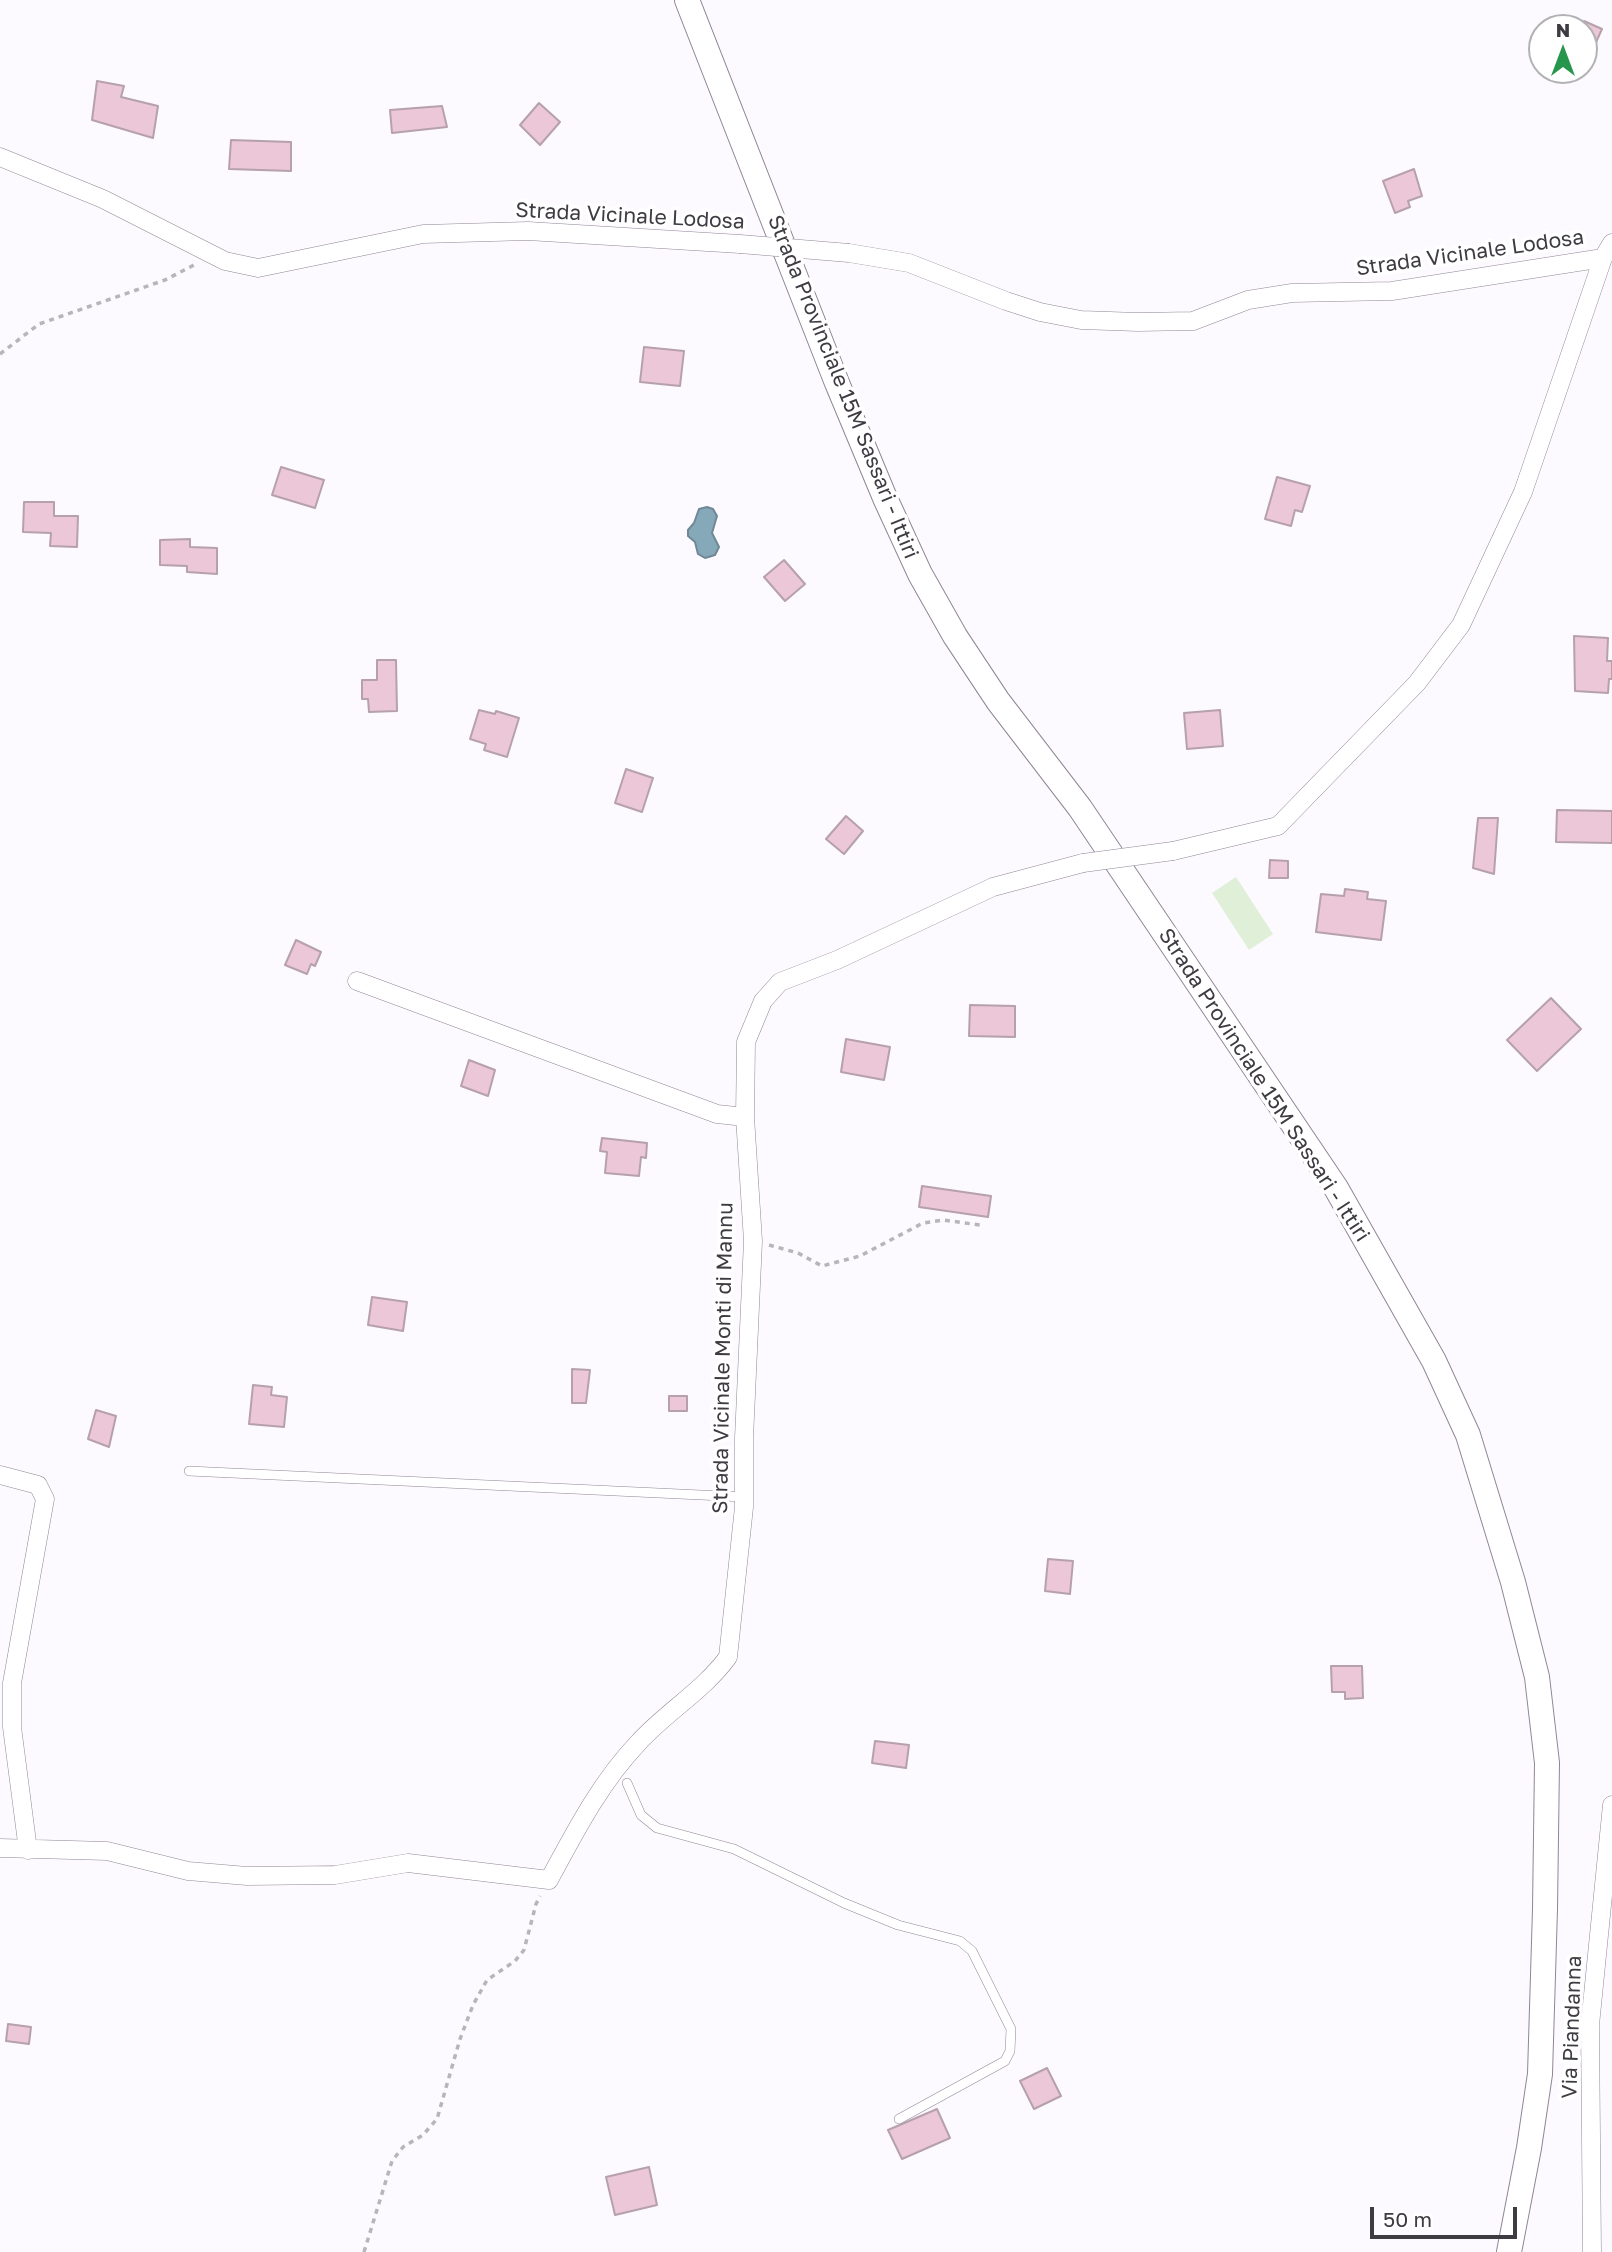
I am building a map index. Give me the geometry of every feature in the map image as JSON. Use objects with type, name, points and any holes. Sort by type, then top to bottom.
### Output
[{"type":"main road","name":"Strada Provinciale 15M Sassari - Ittiri","points":[[687,0],[837,383],[920,574],[955,636],[998,701],[1080,808],[1336,1188],[1434,1361],[1468,1435],[1513,1582],[1537,1677],[1547,1763],[1540,2074],[1509,2252]]},
{"type":"street","name":"Strada Vicinale Lodosa","points":[[0,157],[103,199],[225,261],[258,268],[424,234],[528,231],[740,244],[849,253],[909,262],[1006,301],[1040,312],[1081,320],[1193,321],[1248,300],[1292,293],[1392,291],[1607,250]]},
{"type":"street","name":"Strada Vicinale Monti di Mannu","points":[[549,1880],[595,1798],[617,1768],[639,1742],[713,1677],[728,1657],[744,1497],[753,1241],[745,1117],[747,1042],[763,1001],[780,982],[837,960],[993,887],[1083,863],[1173,851],[1279,825],[1417,683],[1461,625],[1522,492],[1607,250]]},
{"type":"street","points":[[357,981],[717,1114],[745,1117]]},
{"type":"street","points":[[0,1475],[37,1485],[46,1499],[12,1683],[12,1727],[28,1850]]},
{"type":"street","name":"Via Piandanna","points":[[1592,2252],[1590,2025],[1612,1805]]},
{"type":"street","points":[[0,1848],[107,1851],[188,1871],[247,1876],[335,1875],[408,1863],[549,1880]]},
{"type":"lane","points":[[189,1471],[744,1497]]},
{"type":"lane","points":[[627,1783],[641,1815],[657,1828],[734,1849],[844,1903],[898,1925],[960,1941],[972,1951],[1011,2029],[1010,2051],[1005,2061],[899,2119]]},
{"type":"path","points":[[0,354],[39,324],[165,280],[210,254]]},
{"type":"path","points":[[753,1241],[783,1248],[821,1266],[860,1256],[923,1223],[943,1220],[979,1225]]},
{"type":"path","points":[[364,2252],[392,2161],[402,2147],[423,2135],[437,2119],[460,2039],[473,2005],[486,1980],[515,1961],[524,1951],[536,1904],[549,1880]]},
{"type":"green space","points":[[1236,877],[1273,934],[1249,950],[1212,893]]},
{"type":"water","points":[[699,509],[713,509],[717,516],[712,533],[719,547],[715,555],[705,558],[698,554],[695,542],[688,536],[688,530]]},
{"type":"building","points":[[97,81],[124,86],[121,97],[158,106],[153,138],[92,120]]},
{"type":"building","points":[[539,103],[560,122],[540,145],[520,125]]},
{"type":"building","points":[[442,106],[447,127],[392,133],[390,110]]},
{"type":"building","points":[[231,140],[291,142],[291,171],[229,169]]},
{"type":"building","points":[[1414,169],[1422,196],[1408,201],[1410,207],[1395,213],[1383,181]]},
{"type":"building","points":[[644,347],[684,351],[680,386],[640,382]]},
{"type":"building","points":[[281,467],[324,480],[315,508],[272,495]]},
{"type":"building","points":[[1277,477],[1310,486],[1302,512],[1295,510],[1291,526],[1265,519]]},
{"type":"building","points":[[24,502],[54,502],[54,516],[78,516],[77,547],[50,546],[51,533],[23,532]]},
{"type":"building","points":[[190,539],[190,547],[217,548],[217,574],[187,572],[187,566],[160,565],[160,540]]},
{"type":"building","points":[[784,560],[805,584],[785,601],[764,577]]},
{"type":"building","points":[[1574,636],[1608,638],[1607,661],[1612,661],[1612,679],[1609,679],[1608,693],[1575,691]]},
{"type":"building","points":[[377,660],[396,660],[397,711],[369,712],[368,699],[362,699],[362,680],[377,680]]},
{"type":"building","points":[[479,710],[495,714],[496,711],[519,718],[507,757],[484,750],[486,744],[470,739]]},
{"type":"building","points":[[1220,710],[1223,746],[1187,749],[1184,713]]},
{"type":"building","points":[[626,769],[653,778],[642,812],[615,803]]},
{"type":"building","points":[[1557,810],[1612,811],[1612,843],[1556,842]]},
{"type":"building","points":[[846,816],[863,831],[844,854],[826,839]]},
{"type":"building","points":[[1478,818],[1498,818],[1494,874],[1473,868]]},
{"type":"building","points":[[1270,860],[1288,861],[1288,878],[1269,878]]},
{"type":"building","points":[[1345,889],[1368,892],[1367,899],[1386,901],[1381,940],[1316,932],[1321,894],[1344,896]]},
{"type":"building","points":[[296,940],[321,952],[315,966],[311,964],[307,974],[285,965]]},
{"type":"building","points":[[1551,998],[1581,1029],[1537,1071],[1507,1040]]},
{"type":"building","points":[[970,1005],[1015,1006],[1015,1037],[969,1036]]},
{"type":"building","points":[[846,1039],[890,1047],[884,1080],[841,1072]]},
{"type":"building","points":[[469,1060],[495,1070],[488,1096],[461,1086]]},
{"type":"building","points":[[602,1138],[647,1143],[646,1158],[641,1157],[639,1176],[605,1173],[607,1152],[600,1151]]},
{"type":"building","points":[[922,1186],[991,1196],[988,1217],[919,1207]]},
{"type":"building","points":[[372,1297],[407,1302],[403,1331],[368,1325]]},
{"type":"building","points":[[572,1369],[590,1370],[586,1403],[572,1403]]},
{"type":"building","points":[[253,1385],[272,1387],[271,1395],[287,1397],[284,1427],[249,1424]]},
{"type":"building","points":[[669,1396],[687,1396],[687,1411],[669,1411]]},
{"type":"building","points":[[96,1410],[116,1416],[109,1447],[88,1439]]},
{"type":"building","points":[[1048,1559],[1073,1561],[1070,1594],[1045,1591]]},
{"type":"building","points":[[1331,1666],[1362,1666],[1363,1698],[1345,1699],[1345,1692],[1332,1692]]},
{"type":"building","points":[[875,1741],[909,1745],[906,1768],[872,1763]]},
{"type":"building","points":[[8,2024],[31,2027],[29,2044],[6,2041]]},
{"type":"building","points":[[1047,2068],[1061,2096],[1034,2109],[1020,2081]]},
{"type":"building","points":[[937,2109],[950,2138],[902,2159],[888,2130]]},
{"type":"building","points":[[649,2167],[657,2205],[615,2215],[606,2177]]}]
